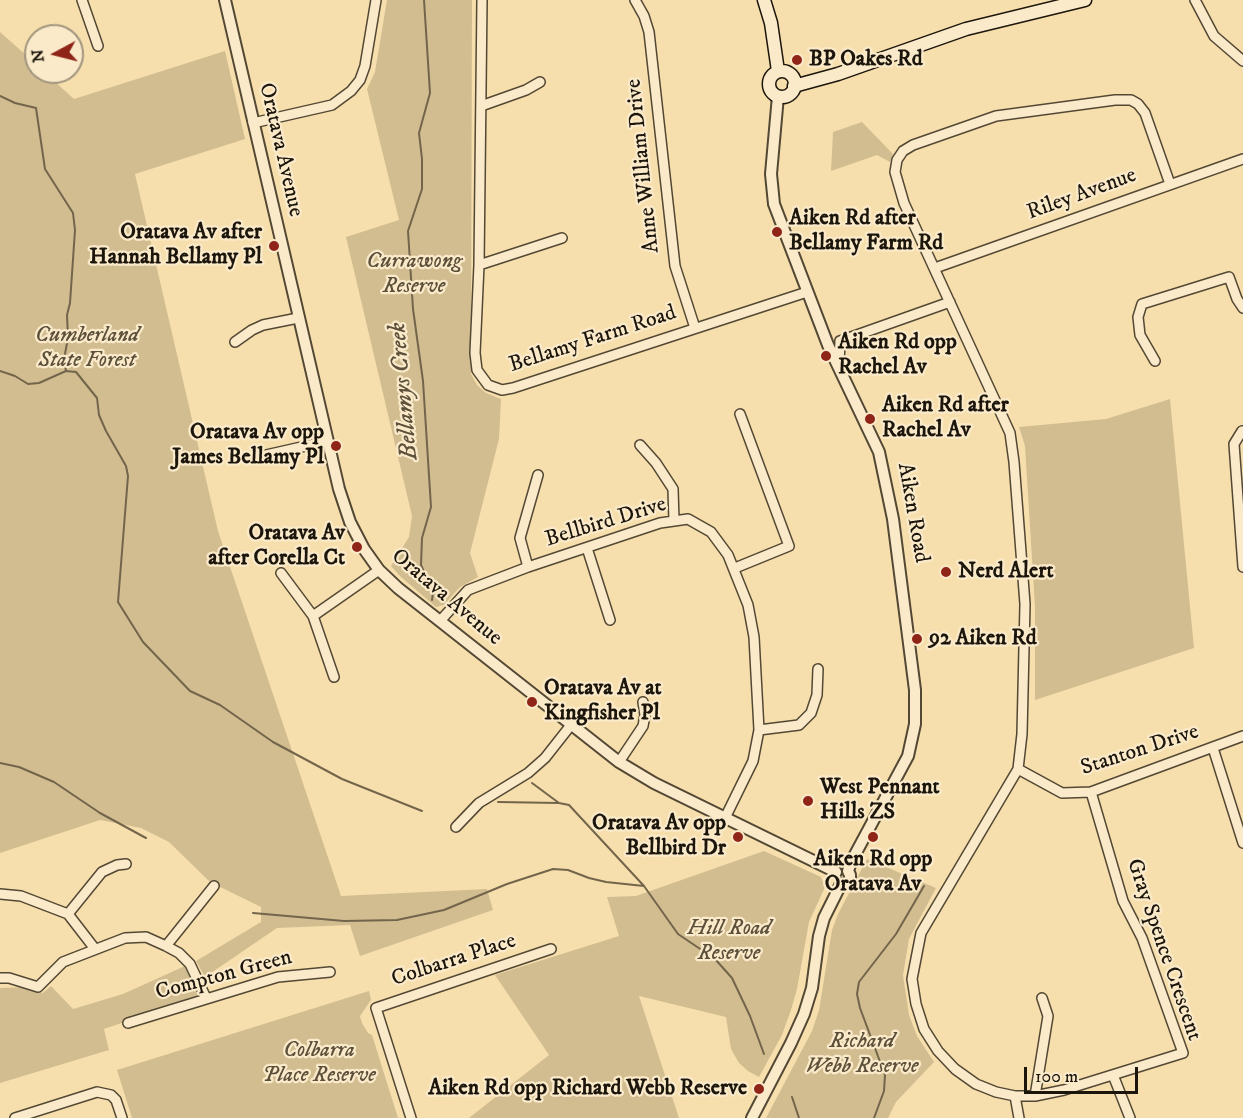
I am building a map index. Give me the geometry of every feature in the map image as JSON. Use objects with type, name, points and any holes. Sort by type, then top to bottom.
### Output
[{"type":"main road","points":[[764,0],[771,23],[778,71]]},
{"type":"main road","points":[[778,71],[771,77],[769,86],[773,94],[787,96],[795,86],[838,74],[966,29],[1085,0]]},
{"type":"main road","points":[[778,71],[789,73],[795,86]]},
{"type":"street","points":[[82,0],[98,46]]},
{"type":"street","name":"Oratava Avenue","points":[[225,0],[339,489],[356,537],[380,570],[398,588],[619,762],[642,777],[836,872]]},
{"type":"street","points":[[253,123],[332,105],[351,91],[360,80],[365,66],[376,0]]},
{"type":"street","name":"Bellamy Farm Road","points":[[482,0],[479,265],[475,353],[477,370],[488,385],[502,390],[513,388],[807,292]]},
{"type":"street","name":"Anne William Drive","points":[[635,0],[644,16],[649,32],[675,266],[694,328]]},
{"type":"street","points":[[1195,0],[1215,36],[1243,61]]},
{"type":"street","points":[[481,105],[526,90],[540,82]]},
{"type":"street","name":"Aiken Road","points":[[778,96],[771,174],[772,195],[776,212],[807,292],[840,371],[873,439],[883,469],[902,578],[915,690],[915,724],[908,756],[848,871]]},
{"type":"street","points":[[1017,770],[1022,734],[1025,604],[1010,433],[904,203],[895,172],[897,160],[903,151],[913,145],[996,116],[1115,100],[1131,100],[1138,104],[1145,113],[1170,184]]},
{"type":"street","name":"Riley Avenue","points":[[935,268],[1243,159]]},
{"type":"street","points":[[479,265],[562,238]]},
{"type":"street","points":[[1155,361],[1140,335],[1138,317],[1142,304],[1229,277],[1243,308]]},
{"type":"street","points":[[840,371],[840,341],[950,302]]},
{"type":"street","points":[[235,342],[263,325],[298,318]]},
{"type":"street","points":[[735,568],[789,546],[740,414]]},
{"type":"street","points":[[1242,431],[1234,444],[1243,567]]},
{"type":"street","points":[[266,455],[328,441]]},
{"type":"street","points":[[640,445],[656,463],[673,489],[674,521]]},
{"type":"street","points":[[528,567],[520,538],[538,475]]},
{"type":"street","name":"Bellbird Drive","points":[[440,621],[468,590],[528,567],[660,523],[688,519],[711,532],[735,568],[747,605],[753,637],[759,730],[753,761],[725,818]]},
{"type":"street","points":[[587,548],[610,620]]},
{"type":"street","points":[[313,616],[380,570]]},
{"type":"street","points":[[281,573],[313,616],[334,676]]},
{"type":"street","points":[[759,730],[799,725],[811,713],[817,696],[818,669]]},
{"type":"street","points":[[619,762],[643,726],[645,715],[643,702]]},
{"type":"street","points":[[456,827],[479,803],[528,773],[545,758],[571,725]]},
{"type":"street","name":"Stanton Drive","points":[[1017,770],[1062,793],[1090,792],[1243,736]]},
{"type":"street","points":[[1213,748],[1242,838]]},
{"type":"street","name":"Gray Spence Crescent","points":[[1017,770],[921,933],[912,979],[916,1004],[924,1029],[938,1051],[955,1069],[976,1084],[996,1092],[1015,1096],[1035,1096],[1064,1090],[1183,1053],[1142,938],[1123,901],[1090,792]]},
{"type":"street","points":[[68,914],[102,872],[117,865],[126,864]]},
{"type":"street","points":[[752,1118],[804,1014],[812,988],[819,936],[824,918],[841,884],[850,880],[848,871],[842,869],[836,872],[836,879],[841,884]]},
{"type":"street","points":[[166,946],[214,886]]},
{"type":"street","points":[[0,894],[21,896],[68,914],[95,949]]},
{"type":"street","points":[[0,978],[9,978],[38,987],[63,962],[125,938],[146,937],[166,946],[190,964],[206,998]]},
{"type":"street","name":"Colbarra Place","points":[[411,1118],[376,1008],[551,949]]},
{"type":"street","name":"Compton Green","points":[[128,1023],[278,977],[330,972]]},
{"type":"street","points":[[1035,1096],[1048,1016],[1042,998]]},
{"type":"street","points":[[1113,1075],[1130,1118]]},
{"type":"street","points":[[15,1118],[98,1092],[111,1095],[116,1100],[122,1118]]},
{"type":"street","points":[[1015,1096],[1019,1118]]},
{"type":"green space","name":"Currawong Reserve","points":[[387,0],[472,0],[471,374],[477,385],[486,393],[501,399],[499,439],[470,553],[478,577],[460,587],[444,605],[436,607],[391,566],[409,537],[412,516],[346,237],[399,220],[367,89],[375,72]]},
{"type":"green space","name":"Cumberland State Forest","points":[[0,32],[24,53],[24,84],[57,84],[74,99],[225,51],[245,139],[135,174],[218,531],[341,896],[487,889],[493,910],[360,956],[350,925],[277,928],[205,977],[196,961],[261,922],[261,907],[210,882],[169,842],[141,828],[100,820],[0,853]]},
{"type":"green space","points":[[862,122],[893,154],[890,162],[877,155],[831,171],[833,132]]},
{"type":"green space","points":[[1170,399],[1194,648],[1035,700],[1035,607],[1025,446],[1019,427],[1106,419]]},
{"type":"green space","name":"Hill Road Reserve","points":[[764,851],[821,877],[825,887],[809,922],[791,1010],[782,1035],[759,1077],[739,1063],[731,1049],[726,1017],[639,996],[679,1118],[469,1118],[549,1055],[495,975],[619,936],[607,897],[636,896]]},
{"type":"green space","name":"Richard Webb Reserve","points":[[867,859],[936,888],[909,939],[903,975],[909,1015],[917,1036],[934,1062],[896,1102],[888,1118],[766,1118],[812,1031],[819,1010],[832,930]]},
{"type":"green space","points":[[185,966],[198,997],[104,1029],[109,1050],[0,1083],[0,988],[29,987],[43,993],[51,986],[73,1009],[123,994]]},
{"type":"green space","name":"Colbarra Place Reserve","points":[[369,991],[371,1000],[360,1016],[368,1033],[372,1035],[398,1118],[132,1118],[117,1070]]},
{"type":"waterway","name":"Bellamys Creek","points":[[424,0],[430,93],[419,133],[422,189],[408,231],[413,309],[423,381],[431,507],[422,538],[421,565],[433,592],[432,600]]},
{"type":"waterway","points":[[0,96],[15,103],[36,108],[45,169],[73,213],[75,230],[70,303],[67,315],[68,338],[64,359],[66,371]]},
{"type":"waterway","points":[[0,371],[28,384],[39,383],[66,371]]},
{"type":"waterway","points":[[66,371],[76,372],[97,398],[99,415],[126,466],[128,476],[118,602],[143,642],[190,691],[220,705],[273,742],[342,779],[422,811]]},
{"type":"waterway","points":[[0,763],[19,767],[54,782],[100,813],[146,838]]},
{"type":"waterway","name":"Bellamys Creek","points":[[532,783],[559,803]]},
{"type":"waterway","points":[[498,802],[569,805],[644,886],[678,934],[715,959],[732,978],[750,1016],[764,1054]]},
{"type":"waterway","points":[[253,913],[344,921],[397,920],[444,910],[507,884],[553,869],[568,870],[606,882],[644,886]]},
{"type":"waterway","points":[[874,1118],[884,1091],[885,1075],[860,1008],[857,994],[859,982],[896,934],[924,886]]},
{"type":"waterway","points":[[792,1097],[799,1118]]},
{"type":"place","name":"BP Oakes Rd","points":[[797,60]]},
{"type":"place","name":"Aiken Rd after Bellamy Farm Rd","points":[[777,232]]},
{"type":"place","name":"Oratava Av after Hannah Bellamy Pl","points":[[274,246]]},
{"type":"place","name":"Aiken Rd opp Rachel Av","points":[[826,356]]},
{"type":"place","name":"Aiken Rd after Rachel Av","points":[[870,419]]},
{"type":"place","name":"Oratava Av opp James Bellamy Pl","points":[[336,446]]},
{"type":"place","name":"Oratava Av after Corella Ct","points":[[357,547]]},
{"type":"place","name":"Nerd Alert","points":[[946,572]]},
{"type":"place","name":"92 Aiken Rd","points":[[917,639]]},
{"type":"place","name":"Oratava Av at Kingfisher Pl","points":[[532,702]]},
{"type":"place","name":"West Pennant Hills ZS","points":[[808,801]]},
{"type":"place","name":"Oratava Av opp Bellbird Dr","points":[[738,837]]},
{"type":"place","name":"Aiken Rd opp Oratava Av","points":[[873,837]]},
{"type":"place","name":"Aiken Rd opp Richard Webb Reserve","points":[[759,1089]]}]
